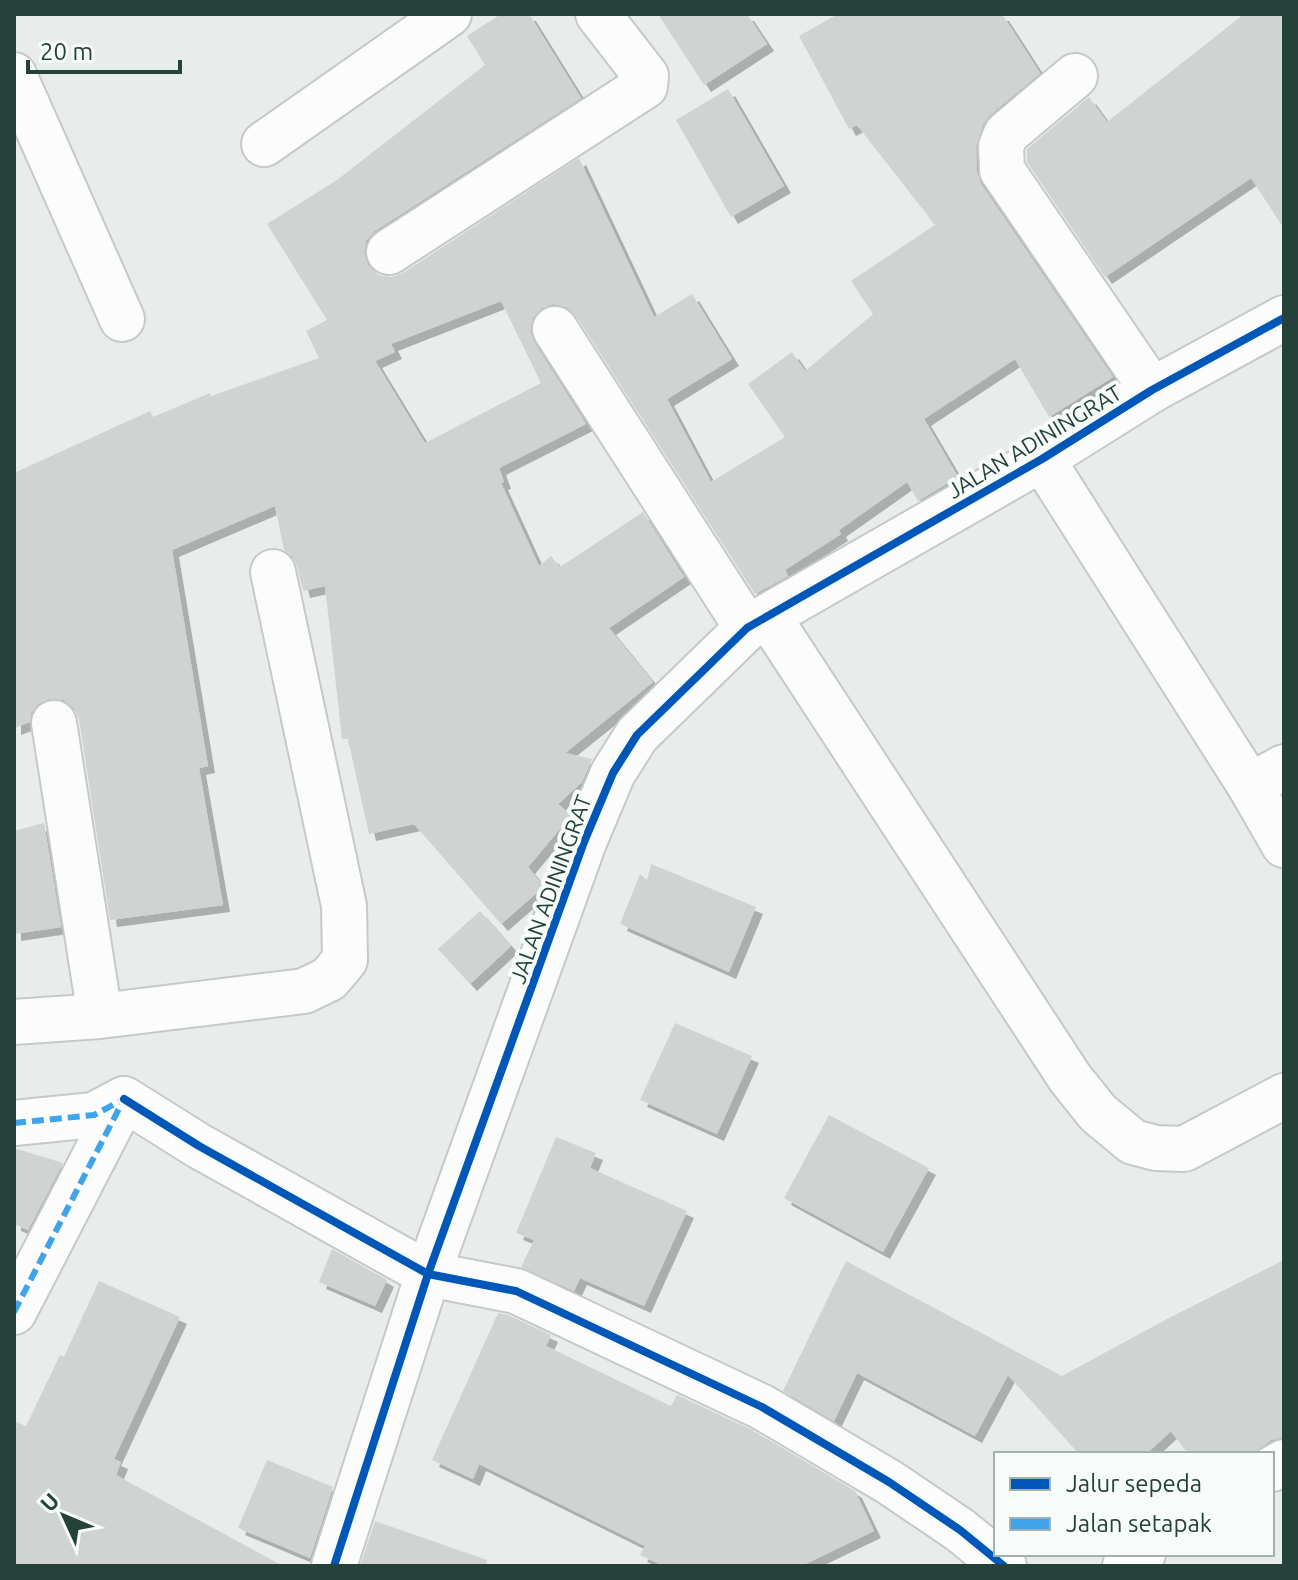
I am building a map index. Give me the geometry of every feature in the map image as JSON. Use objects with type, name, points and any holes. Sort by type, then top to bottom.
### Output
[{"type":"street","points":[[264,144],[449,14]]},
{"type":"street","points":[[389,252],[645,86],[646,76],[598,14]]},
{"type":"street","points":[[14,75],[122,319]]},
{"type":"street","points":[[1075,76],[1006,134],[1001,147],[1002,170],[1152,390]]},
{"type":"street","name":"JALAN ADININGRAT","points":[[334,1566],[428,1274],[584,842],[613,773],[637,735],[758,622],[1042,459],[1152,390],[1284,318]]},
{"type":"street","points":[[555,329],[1070,1078],[1098,1113],[1133,1142],[1156,1148],[1184,1149],[1284,1096]]},
{"type":"street","points":[[1042,459],[1267,776],[1284,845]]},
{"type":"street","points":[[14,1022],[100,1016],[304,991],[329,979],[345,960],[344,906],[273,572]]},
{"type":"street","points":[[54,723],[100,1016]]},
{"type":"street","points":[[124,1099],[199,1146],[428,1274],[516,1291],[762,1407],[889,1482],[960,1530],[1004,1566]]},
{"type":"street","points":[[14,1123],[94,1115],[124,1099]]},
{"type":"street","points":[[14,1312],[124,1099]]},
{"type":"building","points":[[501,14],[529,14],[581,98],[375,231],[366,241],[364,253],[368,265],[378,275],[391,277],[403,273],[579,158],[654,317],[692,294],[732,359],[667,399],[711,482],[785,437],[748,384],[792,352],[805,371],[873,314],[851,281],[935,225],[857,125],[849,129],[799,36],[838,14],[1002,14],[1040,73],[983,124],[976,147],[977,172],[981,184],[1113,377],[1049,417],[1015,359],[924,419],[958,477],[918,501],[907,482],[839,530],[841,534],[785,570],[788,576],[755,594],[576,316],[566,307],[553,304],[542,308],[533,318],[530,331],[534,342],[586,424],[499,468],[504,482],[501,483],[539,566],[551,556],[560,567],[643,512],[684,577],[609,628],[653,682],[565,753],[592,759],[582,782],[558,804],[569,814],[564,824],[528,867],[542,884],[540,890],[501,924],[414,824],[369,834],[348,739],[342,739],[325,586],[303,591],[297,566],[292,556],[284,550],[275,506],[172,550],[208,766],[199,768],[223,905],[110,920],[79,719],[74,708],[64,700],[49,699],[38,704],[31,713],[30,722],[14,728],[14,473],[150,411],[153,417],[210,393],[211,396],[319,358],[306,331],[327,320],[267,224],[337,180],[485,65],[467,36]],"holes":[[[501,301],[541,383],[425,443],[375,361],[395,352],[391,344]]]},
{"type":"building","points":[[658,14],[747,14],[767,44],[704,85]]},
{"type":"building","points":[[1244,14],[1284,14],[1284,229],[1251,178],[1105,277],[1027,162],[1027,149],[1089,97],[1107,122]]},
{"type":"building","points":[[728,89],[784,186],[731,217],[676,120]]},
{"type":"building","points":[[44,823],[61,927],[14,934],[14,831]]},
{"type":"building","points":[[651,864],[756,907],[729,972],[620,924],[640,874],[647,880]]},
{"type":"building","points":[[480,911],[511,946],[470,984],[438,949]]},
{"type":"building","points":[[675,1023],[752,1056],[717,1134],[640,1100]]},
{"type":"building","points":[[829,1115],[929,1168],[883,1252],[784,1198]]},
{"type":"building","points":[[556,1137],[596,1153],[590,1168],[687,1211],[644,1306],[580,1278],[574,1291],[521,1267],[534,1240],[516,1233]]},
{"type":"building","points":[[14,1148],[63,1163],[28,1230],[14,1224]]},
{"type":"building","points":[[332,1249],[387,1280],[375,1306],[319,1282]]},
{"type":"building","points":[[1284,1260],[1284,1437],[1271,1440],[1256,1452],[1187,1452],[1171,1431],[1148,1452],[1077,1452],[1008,1375],[975,1436],[857,1373],[834,1421],[783,1391],[846,1261],[1062,1376]]},
{"type":"building","points":[[99,1281],[180,1317],[114,1459],[121,1462],[116,1475],[283,1566],[14,1566],[14,1421],[26,1426],[60,1355],[64,1357]]},
{"type":"building","points":[[498,1313],[551,1335],[546,1346],[671,1406],[677,1395],[750,1429],[855,1491],[874,1531],[801,1566],[664,1566],[640,1555],[645,1546],[479,1464],[473,1479],[432,1460]]},
{"type":"building","points":[[267,1460],[333,1487],[310,1558],[238,1528]]},
{"type":"building","points":[[375,1521],[487,1560],[486,1566],[360,1566]]},
{"type":"marked path","points":[[14,1123],[94,1115],[124,1099]]},
{"type":"marked path","points":[[14,1312],[124,1099]]},
{"type":"cycle path","points":[[334,1566],[428,1274],[584,842],[613,773],[637,735],[747,628],[1042,459],[1152,390],[1284,318]]},
{"type":"cycle path","points":[[124,1099],[199,1146],[428,1274],[516,1291],[762,1407],[889,1482],[960,1530],[1004,1566]]}]
